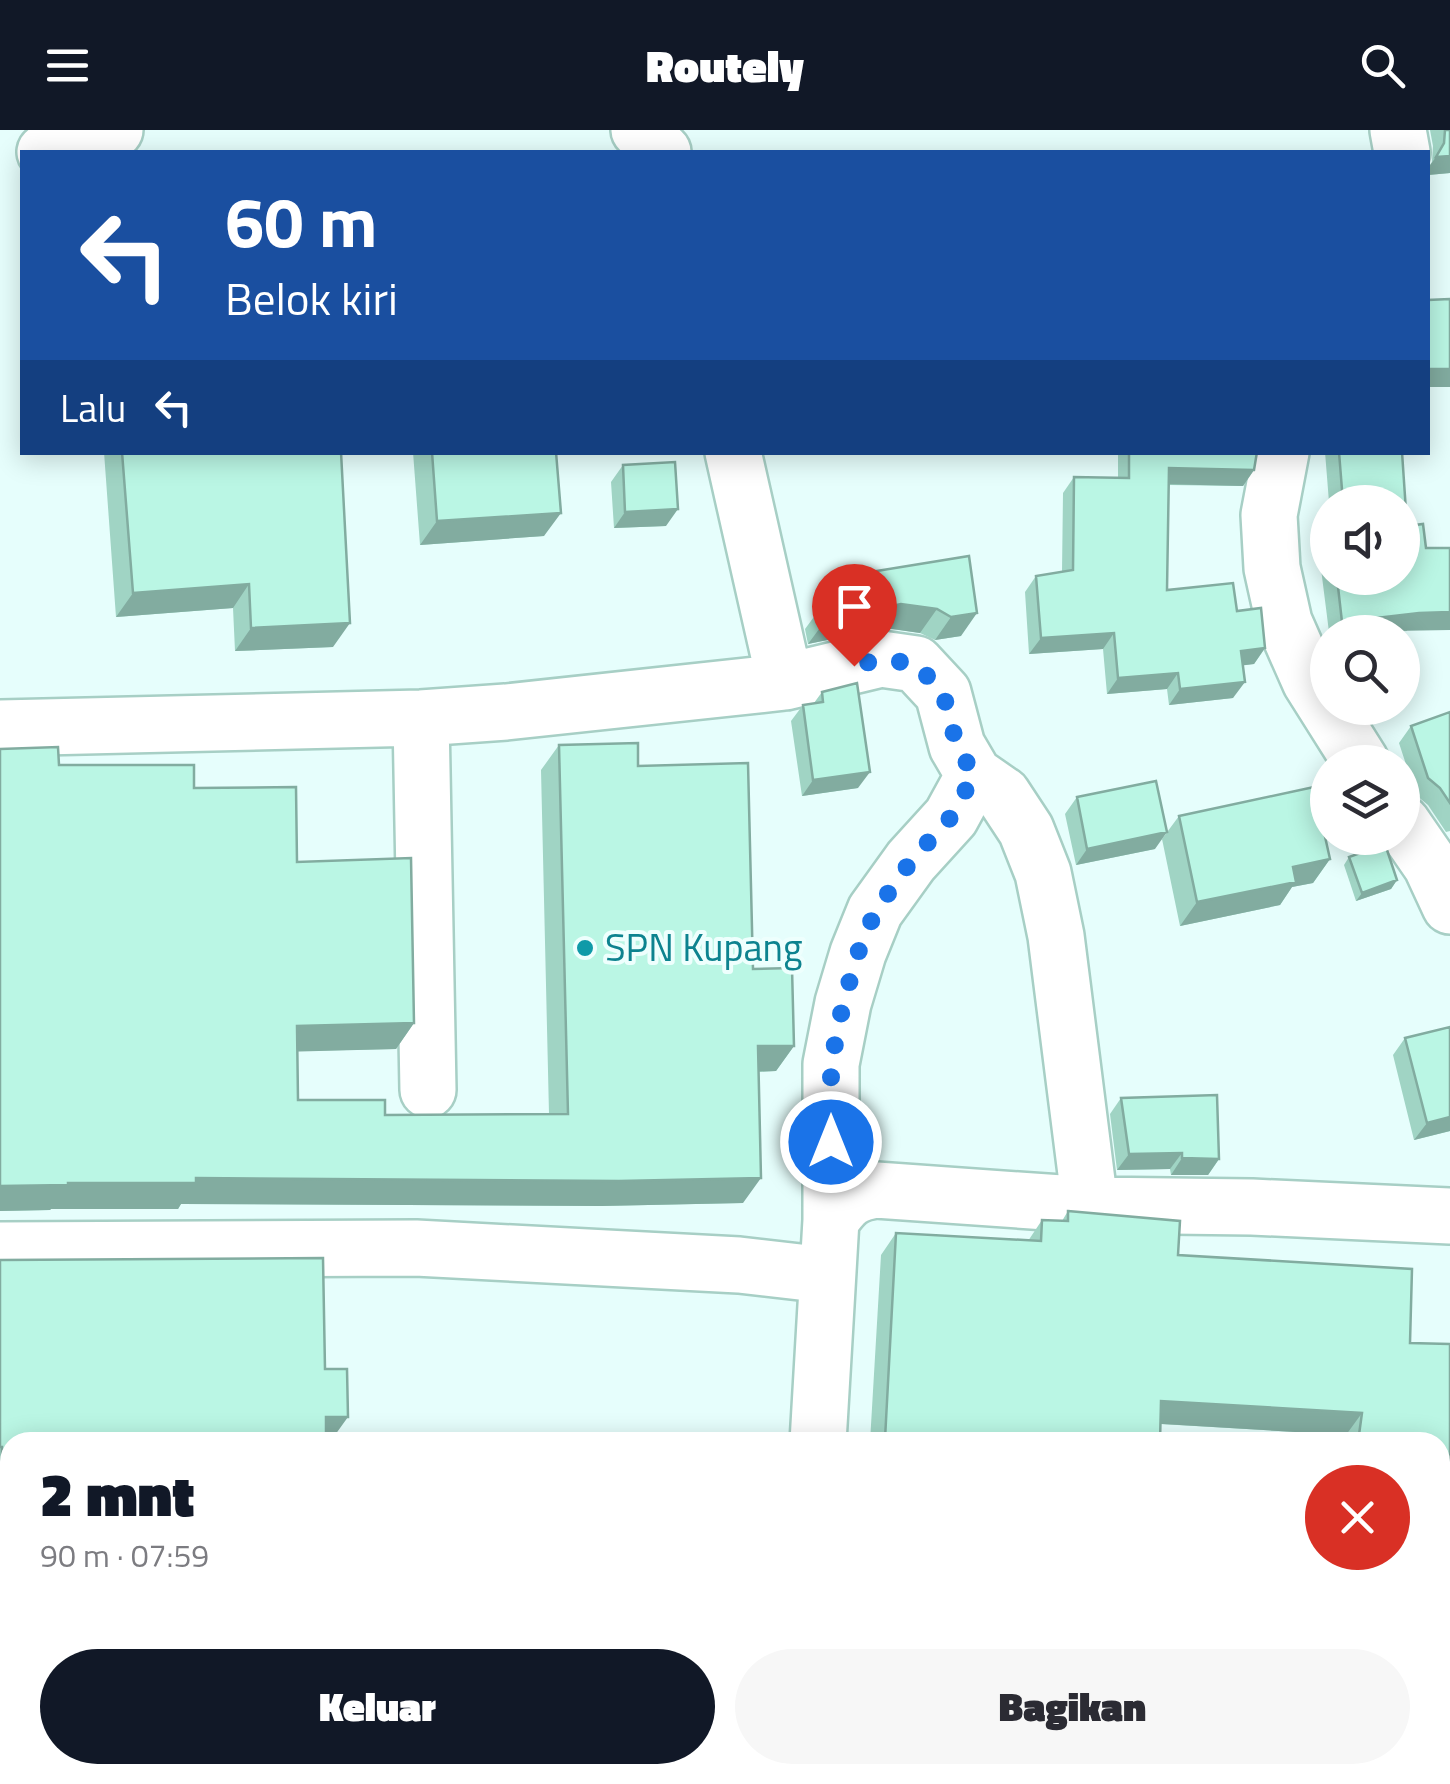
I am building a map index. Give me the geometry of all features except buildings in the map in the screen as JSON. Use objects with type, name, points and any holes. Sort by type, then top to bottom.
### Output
[{"type":"street","points":[[53,150],[91,141],[115,130]]},
{"type":"street","points":[[639,130],[662,150]]},
{"type":"street","points":[[0,137],[31,150]]},
{"type":"street","points":[[735,455],[785,682]]},
{"type":"street","points":[[1281,455],[1269,516],[1272,568],[1284,622],[1310,681],[1350,745]]},
{"type":"street","points":[[0,728],[421,718],[785,682],[881,659],[916,664],[943,693],[957,746],[974,775],[1003,795],[1026,830],[1043,872],[1056,936],[1090,1205]]},
{"type":"street","points":[[421,718],[428,1090]]},
{"type":"street","points":[[818,1432],[831,1220],[831,1064],[843,1004],[875,912],[911,861],[951,817],[974,775]]},
{"type":"street","points":[[1420,849],[1450,906]]},
{"type":"street","points":[[831,1220],[856,1194],[876,1190],[1090,1205],[1450,1216]]},
{"type":"street","points":[[0,1250],[416,1248],[739,1265],[826,1275]]},
{"type":"place","name":"SPN Kupang","points":[[585,948]]},
{"type":"route","points":[[831,1142],[831,1064],[858,953],[875,912],[911,861],[951,817],[974,775],[957,746],[943,693],[916,664],[881,659],[854,666]]}]
